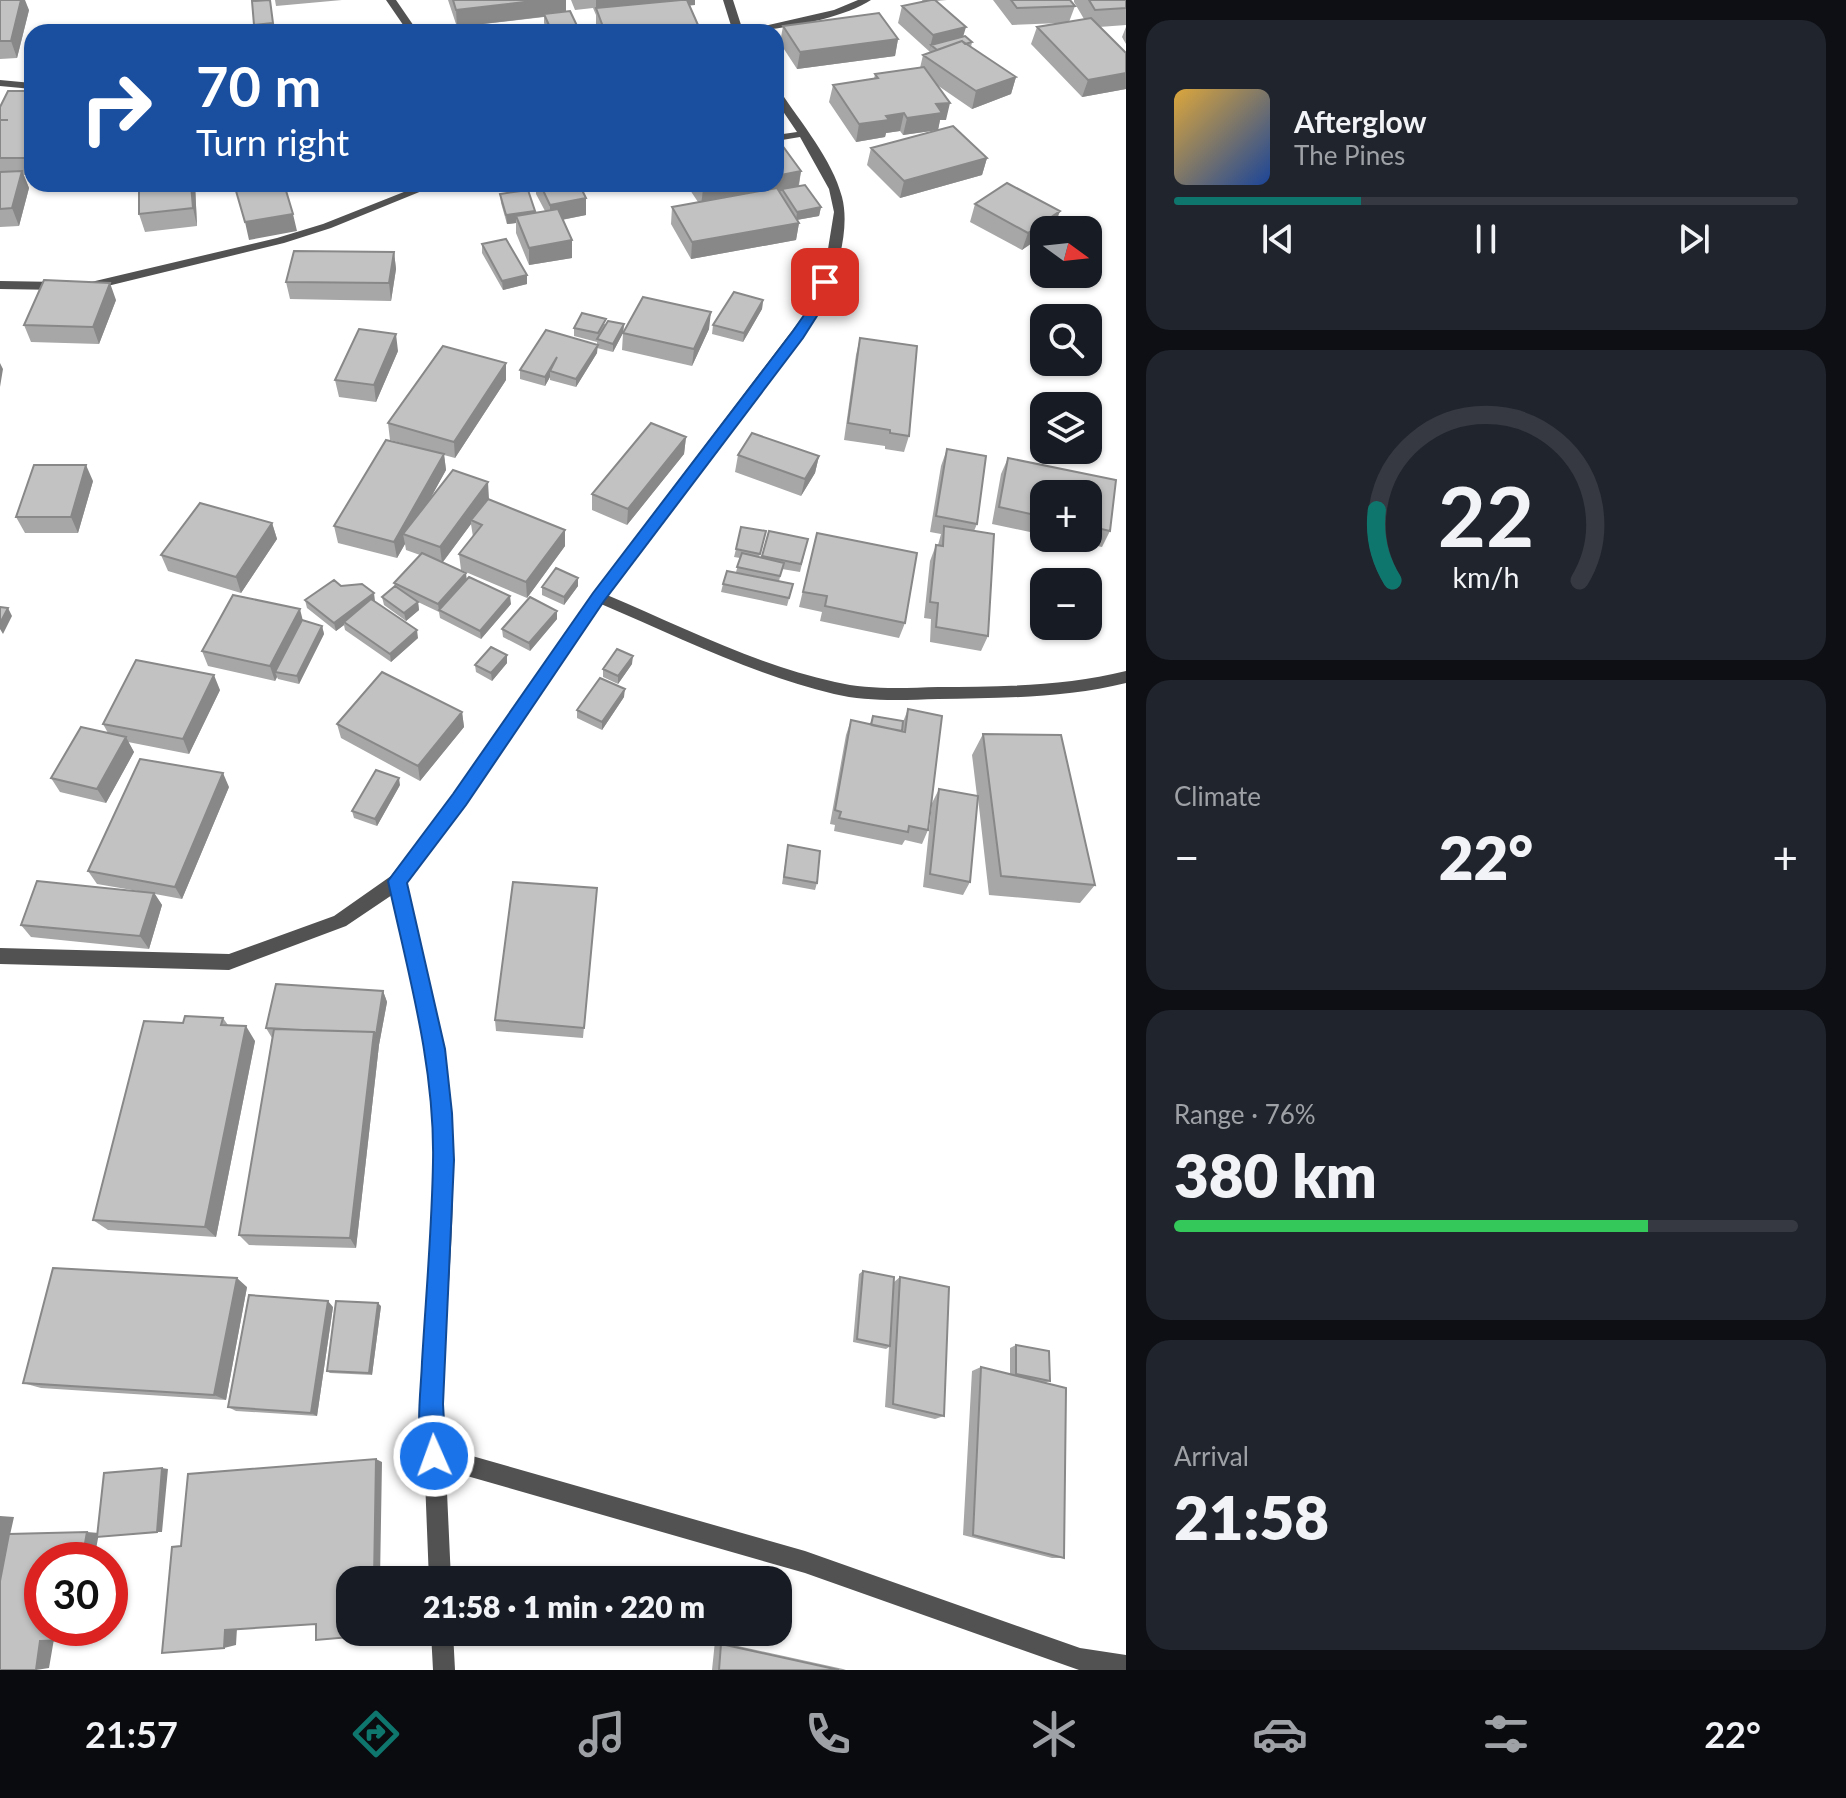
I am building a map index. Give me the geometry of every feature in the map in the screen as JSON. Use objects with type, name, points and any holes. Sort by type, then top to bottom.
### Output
[{"type":"street","points":[[391,0],[408,24]]},
{"type":"street","points":[[728,0],[736,24]]},
{"type":"street","points":[[783,24],[837,12],[866,0]]},
{"type":"street","points":[[0,83],[24,85]]},
{"type":"street","points":[[0,956],[229,962],[340,921],[397,881],[460,799],[598,597],[816,308],[834,256],[838,200],[784,106]]},
{"type":"street","points":[[784,137],[802,134]]},
{"type":"street","points":[[84,287],[114,283],[280,241],[414,192]]},
{"type":"street","points":[[0,285],[69,286]]},
{"type":"street","points":[[598,597],[774,671],[837,689],[894,694],[968,693],[1093,685],[1126,677]]},
{"type":"street","points":[[397,881],[435,1049],[442,1113],[444,1160],[432,1404],[439,1566]]},
{"type":"street","points":[[434,1456],[805,1562],[1080,1659],[1126,1666]]},
{"type":"street","points":[[443,1646],[444,1670]]},
{"type":"building","points":[[0,0],[21,0],[11,41],[0,41]]},
{"type":"building","points":[[270,0],[273,23],[254,24],[252,1]]},
{"type":"building","points":[[453,0],[541,0],[456,10]]},
{"type":"building","points":[[687,0],[698,24],[602,24],[596,8]]},
{"type":"building","points":[[935,0],[966,27],[933,35],[902,6]]},
{"type":"building","points":[[1011,0],[1070,0],[1075,6],[1017,8]]},
{"type":"building","points":[[1089,0],[1126,0],[1126,8],[1095,10]]},
{"type":"building","points":[[570,11],[576,24],[548,24],[544,14]]},
{"type":"building","points":[[879,13],[898,39],[800,52],[784,26]]},
{"type":"building","points":[[1091,18],[1126,53],[1126,73],[1088,80],[1037,27]]},
{"type":"building","points":[[965,36],[972,42],[965,44],[962,41],[937,50],[931,45]]},
{"type":"building","points":[[962,41],[1016,77],[976,91],[923,55]]},
{"type":"building","points":[[924,67],[950,103],[936,104],[942,113],[907,118],[904,113],[886,116],[889,120],[859,124],[833,85],[878,78],[875,74]]},
{"type":"building","points":[[8,91],[24,91],[24,158],[0,158],[0,107]]},
{"type":"building","points":[[953,126],[987,158],[904,181],[871,148]]},
{"type":"building","points":[[784,148],[801,171],[784,174]]},
{"type":"building","points":[[22,171],[12,208],[0,209],[0,172]]},
{"type":"building","points":[[1007,183],[1060,211],[1053,216],[1030,216],[1028,233],[975,204]]},
{"type":"building","points":[[805,185],[821,207],[797,212],[784,189]]},
{"type":"building","points":[[139,192],[192,192],[193,208],[139,214]]},
{"type":"building","points":[[236,192],[286,192],[293,214],[245,222]]},
{"type":"building","points":[[529,192],[535,211],[506,215],[500,194]]},
{"type":"building","points":[[544,192],[583,192],[586,198],[550,205]]},
{"type":"building","points":[[755,192],[780,192],[799,223],[692,242],[672,207]]},
{"type":"building","points":[[558,209],[572,240],[529,248],[516,216]]},
{"type":"building","points":[[506,239],[527,275],[502,281],[482,244]]},
{"type":"building","points":[[294,251],[394,252],[389,283],[286,282]]},
{"type":"building","points":[[44,280],[110,283],[93,327],[24,325]]},
{"type":"building","points":[[734,292],[763,300],[744,333],[713,325]]},
{"type":"building","points":[[643,297],[711,312],[694,349],[623,333]]},
{"type":"building","points":[[582,313],[606,319],[598,333],[574,328]]},
{"type":"building","points":[[608,321],[624,324],[613,344],[597,339]]},
{"type":"building","points":[[359,329],[396,334],[374,385],[335,380]]},
{"type":"building","points":[[546,330],[598,345],[576,379],[550,371],[557,357],[545,377],[520,370]]},
{"type":"building","points":[[860,338],[917,346],[909,436],[848,423]]},
{"type":"building","points":[[443,346],[506,363],[454,442],[388,423]]},
{"type":"building","points":[[651,423],[686,437],[628,509],[592,494]]},
{"type":"building","points":[[752,433],[819,456],[805,479],[738,455]]},
{"type":"building","points":[[386,440],[444,454],[394,542],[334,526]]},
{"type":"building","points":[[947,449],[986,456],[977,524],[936,516]]},
{"type":"building","points":[[1008,458],[1116,480],[1110,531],[1102,529],[1102,480],[1030,480],[1030,514],[999,507]]},
{"type":"building","points":[[34,465],[86,465],[71,517],[16,517]]},
{"type":"building","points":[[453,470],[488,482],[440,547],[403,534]]},
{"type":"building","points":[[488,499],[565,530],[526,582],[459,554],[482,525],[471,520]]},
{"type":"building","points":[[200,503],[272,523],[236,577],[161,555]]},
{"type":"building","points":[[944,526],[994,534],[988,636],[936,627],[938,603],[930,602],[936,545],[943,546]]},
{"type":"building","points":[[741,527],[766,531],[760,554],[736,549]]},
{"type":"building","points":[[769,531],[808,539],[801,564],[762,556]]},
{"type":"building","points":[[817,533],[917,553],[905,623],[825,606],[827,596],[803,592]]},
{"type":"building","points":[[422,553],[466,573],[438,604],[394,583]]},
{"type":"building","points":[[742,553],[784,563],[780,576],[737,567]]},
{"type":"building","points":[[556,568],[578,578],[564,597],[542,587]]},
{"type":"building","points":[[727,571],[793,584],[789,598],[723,584]]},
{"type":"building","points":[[469,577],[510,596],[480,631],[439,610]]},
{"type":"building","points":[[334,580],[341,586],[362,584],[374,593],[334,623],[305,600]]},
{"type":"building","points":[[395,586],[418,602],[404,613],[382,597]]},
{"type":"building","points":[[233,595],[300,609],[270,666],[202,651]]},
{"type":"building","points":[[530,597],[557,611],[529,643],[502,629]]},
{"type":"building","points":[[371,599],[417,630],[390,654],[344,622]]},
{"type":"building","points":[[0,607],[8,608],[0,623]]},
{"type":"building","points":[[302,620],[322,626],[297,676],[275,672]]},
{"type":"building","points":[[491,647],[507,655],[491,673],[475,665]]},
{"type":"building","points":[[617,649],[633,656],[618,676],[603,669]]},
{"type":"building","points":[[136,660],[214,675],[183,739],[103,724]]},
{"type":"building","points":[[382,672],[462,712],[418,766],[337,724]]},
{"type":"building","points":[[600,678],[625,689],[602,722],[577,710]]},
{"type":"building","points":[[908,709],[942,716],[928,830],[909,826],[908,832],[839,818],[841,812],[835,810],[851,720],[905,732]]},
{"type":"building","points":[[873,716],[903,721],[902,731],[871,725]]},
{"type":"building","points":[[81,727],[126,737],[97,789],[51,778]]},
{"type":"building","points":[[983,734],[1061,735],[1095,885],[1001,876]]},
{"type":"building","points":[[140,759],[223,773],[175,887],[88,871]]},
{"type":"building","points":[[376,770],[399,778],[375,819],[352,811]]},
{"type":"building","points":[[939,789],[978,796],[970,882],[930,874]]},
{"type":"building","points":[[788,845],[820,851],[817,883],[784,877]]},
{"type":"building","points":[[37,881],[154,893],[140,936],[21,925]]},
{"type":"building","points":[[513,882],[597,888],[584,1028],[495,1020]]},
{"type":"building","points":[[276,984],[383,991],[376,1035],[374,1032],[266,1028]]},
{"type":"building","points":[[185,1016],[223,1018],[221,1025],[246,1026],[205,1227],[93,1220],[144,1021],[183,1023]]},
{"type":"building","points":[[274,1029],[374,1032],[350,1238],[239,1235]]},
{"type":"building","points":[[53,1268],[237,1278],[214,1395],[23,1383]]},
{"type":"building","points":[[863,1271],[894,1277],[890,1346],[857,1339]]},
{"type":"building","points":[[900,1277],[949,1287],[944,1416],[893,1404]]},
{"type":"building","points":[[249,1295],[328,1301],[311,1413],[228,1407]]},
{"type":"building","points":[[336,1301],[378,1303],[369,1373],[327,1371]]},
{"type":"building","points":[[1016,1345],[1049,1351],[1050,1381],[1016,1374]]},
{"type":"building","points":[[981,1367],[1066,1388],[1064,1558],[973,1535]]},
{"type":"building","points":[[376,1459],[374,1566],[336,1566],[336,1638],[316,1640],[316,1624],[225,1630],[224,1648],[162,1653],[172,1547],[181,1546],[188,1474]]},
{"type":"building","points":[[162,1468],[157,1532],[97,1537],[104,1473]]},
{"type":"building","points":[[87,1532],[85,1542],[24,1542],[24,1646],[39,1646],[36,1670],[0,1670],[0,1581],[9,1534]]},
{"type":"building","points":[[721,1646],[730,1646],[839,1670],[719,1670]]},
{"type":"route","points":[[434,1456],[432,1404],[444,1160],[442,1113],[435,1049],[397,881],[460,799],[598,597],[798,335],[816,308],[825,282]]}]
